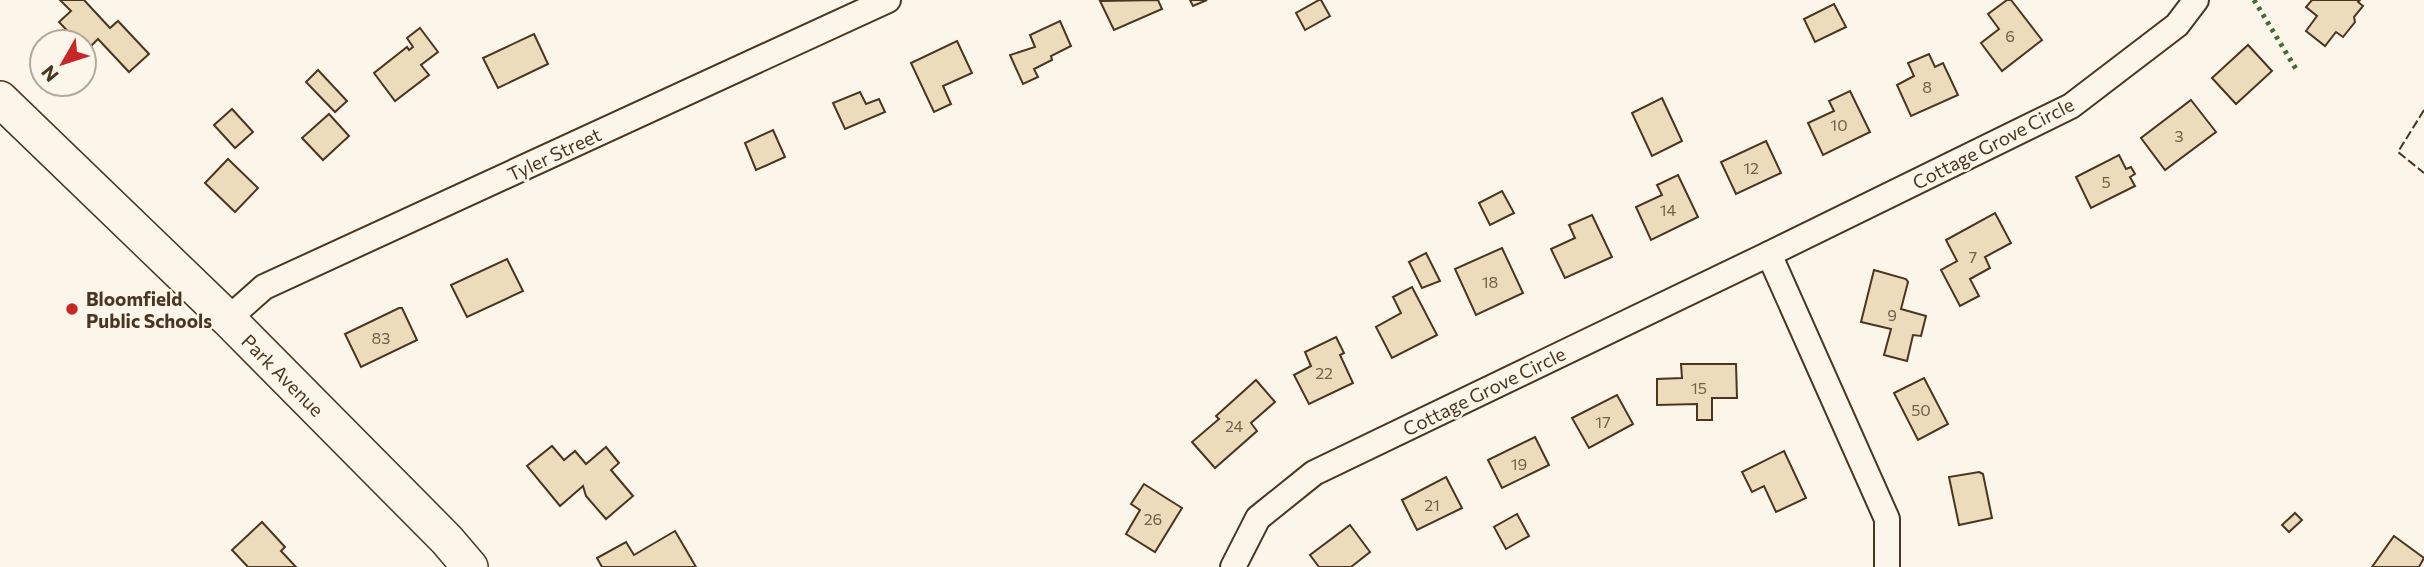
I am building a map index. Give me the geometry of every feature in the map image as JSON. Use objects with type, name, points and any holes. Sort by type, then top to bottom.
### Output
[{"type":"main road","name":"Park Avenue","points":[[0,99],[228,319],[470,567]]},
{"type":"street","name":"Tyler Street","points":[[228,319],[264,287],[888,0]]},
{"type":"street","name":"Cottage Grove Circle","points":[[1233,567],[1258,518],[1314,473],[2071,106],[2177,25],[2196,0]]},
{"type":"street","points":[[1769,254],[1887,519],[1887,567]]},
{"type":"building","points":[[60,0],[84,0],[110,28],[118,21],[149,54],[129,72],[98,39],[98,28],[65,28],[59,22],[71,11]]},
{"type":"building","points":[[1158,0],[1162,9],[1114,30],[1100,1]]},
{"type":"building","points":[[1190,0],[1207,0],[1193,6]]},
{"type":"building","points":[[1319,0],[1330,16],[1305,30],[1296,13]]},
{"type":"building","points":[[2011,0],[2042,40],[2002,71],[1981,43],[1999,29],[1988,14]]},
{"type":"building","points":[[2312,0],[2360,0],[2358,2],[2363,6],[2343,37],[2336,32],[2325,46],[2306,31],[2317,16],[2306,7]]},
{"type":"building","points":[[1834,4],[1846,27],[1815,42],[1804,19]]},
{"type":"building","points":[[1060,21],[1071,46],[1034,69],[1038,77],[1023,84],[1010,55],[1035,47],[1030,35]]},
{"type":"building","points":[[420,28],[438,52],[421,65],[429,75],[395,101],[374,73],[407,47],[409,50],[413,47],[407,38]]},
{"type":"building","points":[[534,34],[548,64],[498,88],[483,58]]},
{"type":"building","points":[[957,41],[972,73],[943,86],[951,104],[934,112],[911,63]]},
{"type":"building","points":[[2248,45],[2272,71],[2236,104],[2212,78]]},
{"type":"building","points":[[1929,54],[1935,67],[1943,63],[1958,95],[1911,116],[1897,85],[1914,76],[1908,63]]},
{"type":"building","points":[[318,70],[347,101],[335,112],[306,82]]},
{"type":"building","points":[[1850,91],[1870,132],[1823,155],[1808,123],[1834,111],[1829,101]]},
{"type":"building","points":[[860,92],[866,104],[879,99],[885,112],[845,129],[833,103]]},
{"type":"building","points":[[1662,98],[1682,141],[1652,156],[1632,113]]},
{"type":"building","points":[[2191,100],[2216,132],[2165,170],[2141,138]]},
{"type":"building","points":[[232,109],[253,132],[235,148],[214,125]]},
{"type":"building","points":[[329,114],[349,136],[323,160],[302,138]]},
{"type":"building","points":[[773,130],[785,157],[756,170],[745,143]]},
{"type":"building","points":[[1766,141],[1781,173],[1736,194],[1721,162]]},
{"type":"building","points":[[2119,155],[2126,169],[2131,167],[2135,174],[2130,177],[2135,186],[2091,208],[2076,177]]},
{"type":"building","points":[[228,159],[258,188],[235,212],[205,183]]},
{"type":"building","points":[[1678,175],[1698,217],[1651,240],[1636,207],[1662,195],[1657,185]]},
{"type":"building","points":[[1502,191],[1514,213],[1490,225],[1479,203]]},
{"type":"building","points":[[1995,213],[2011,243],[1985,257],[1990,268],[1970,279],[1979,296],[1960,306],[1941,270],[1957,261],[1946,240]]},
{"type":"building","points":[[1592,215],[1612,257],[1565,278],[1551,249],[1575,238],[1569,225]]},
{"type":"building","points":[[1502,248],[1523,293],[1476,315],[1455,269]]},
{"type":"building","points":[[1426,253],[1440,281],[1422,288],[1409,262]]},
{"type":"building","points":[[507,259],[523,291],[467,317],[451,285]]},
{"type":"building","points":[[1874,270],[1906,279],[1908,282],[1901,309],[1926,316],[1921,336],[1913,335],[1907,361],[1884,355],[1891,329],[1861,322]]},
{"type":"building","points":[[1412,287],[1437,335],[1392,358],[1376,327],[1401,313],[1393,297]]},
{"type":"building","points":[[402,308],[417,340],[361,367],[345,334]]},
{"type":"building","points":[[1336,337],[1344,353],[1340,355],[1353,383],[1309,404],[1294,375],[1311,366],[1305,352]]},
{"type":"building","points":[[1681,364],[1736,364],[1737,398],[1712,398],[1712,420],[1697,420],[1697,404],[1657,405],[1657,379],[1682,378]]},
{"type":"building","points":[[1924,378],[1948,424],[1918,440],[1894,393]]},
{"type":"building","points":[[1256,380],[1275,402],[1251,423],[1257,431],[1215,468],[1192,442],[1219,419],[1216,416]]},
{"type":"building","points":[[1617,395],[1633,424],[1589,448],[1572,418]]},
{"type":"building","points":[[1535,437],[1549,465],[1502,488],[1488,460]]},
{"type":"building","points":[[552,446],[564,460],[575,451],[586,464],[606,447],[619,463],[611,470],[633,496],[606,519],[586,496],[583,486],[560,506],[527,466]]},
{"type":"building","points":[[1784,451],[1806,498],[1776,512],[1764,486],[1752,492],[1742,472]]},
{"type":"building","points":[[1979,472],[1983,474],[1992,518],[1959,525],[1949,477]]},
{"type":"building","points":[[1446,477],[1462,508],[1417,530],[1402,500]]},
{"type":"building","points":[[1144,484],[1182,508],[1155,552],[1126,534],[1140,510],[1131,504]]},
{"type":"building","points":[[2295,513],[2302,520],[2289,532],[2282,525]]},
{"type":"building","points":[[1517,514],[1529,536],[1506,549],[1494,527]]},
{"type":"building","points":[[262,522],[285,547],[281,551],[296,567],[248,567],[232,550]]},
{"type":"building","points":[[1350,525],[1370,552],[1351,567],[1319,567],[1310,555]]},
{"type":"building","points":[[675,531],[696,567],[602,567],[597,558],[626,542],[634,555]]},
{"type":"building","points":[[2394,536],[2424,558],[2419,567],[2372,567]]},
{"type":"hedge","points":[[2254,0],[2296,69]]},
{"type":"fence","points":[[2424,110],[2398,152],[2424,173]]},
{"type":"place","name":"Bloomfield Public Schools","points":[[72,309]]}]
